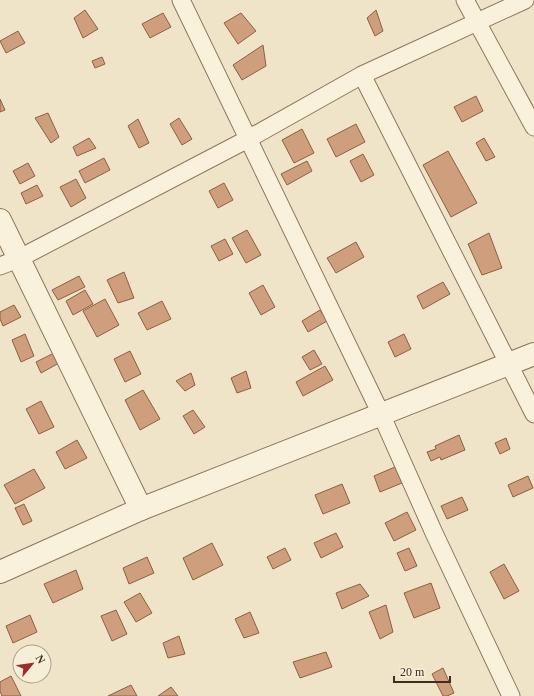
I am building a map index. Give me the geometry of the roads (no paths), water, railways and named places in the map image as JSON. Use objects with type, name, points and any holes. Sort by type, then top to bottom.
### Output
[{"type":"street","points":[[181,0],[381,414],[434,533],[511,696]]},
{"type":"street","points":[[466,0],[476,22],[534,127]]},
{"type":"street","points":[[9,262],[248,139],[362,75],[525,0]]},
{"type":"street","points":[[362,75],[534,414]]},
{"type":"street","points":[[0,220],[9,262],[141,509]]},
{"type":"street","points":[[0,572],[141,509],[534,354]]}]
